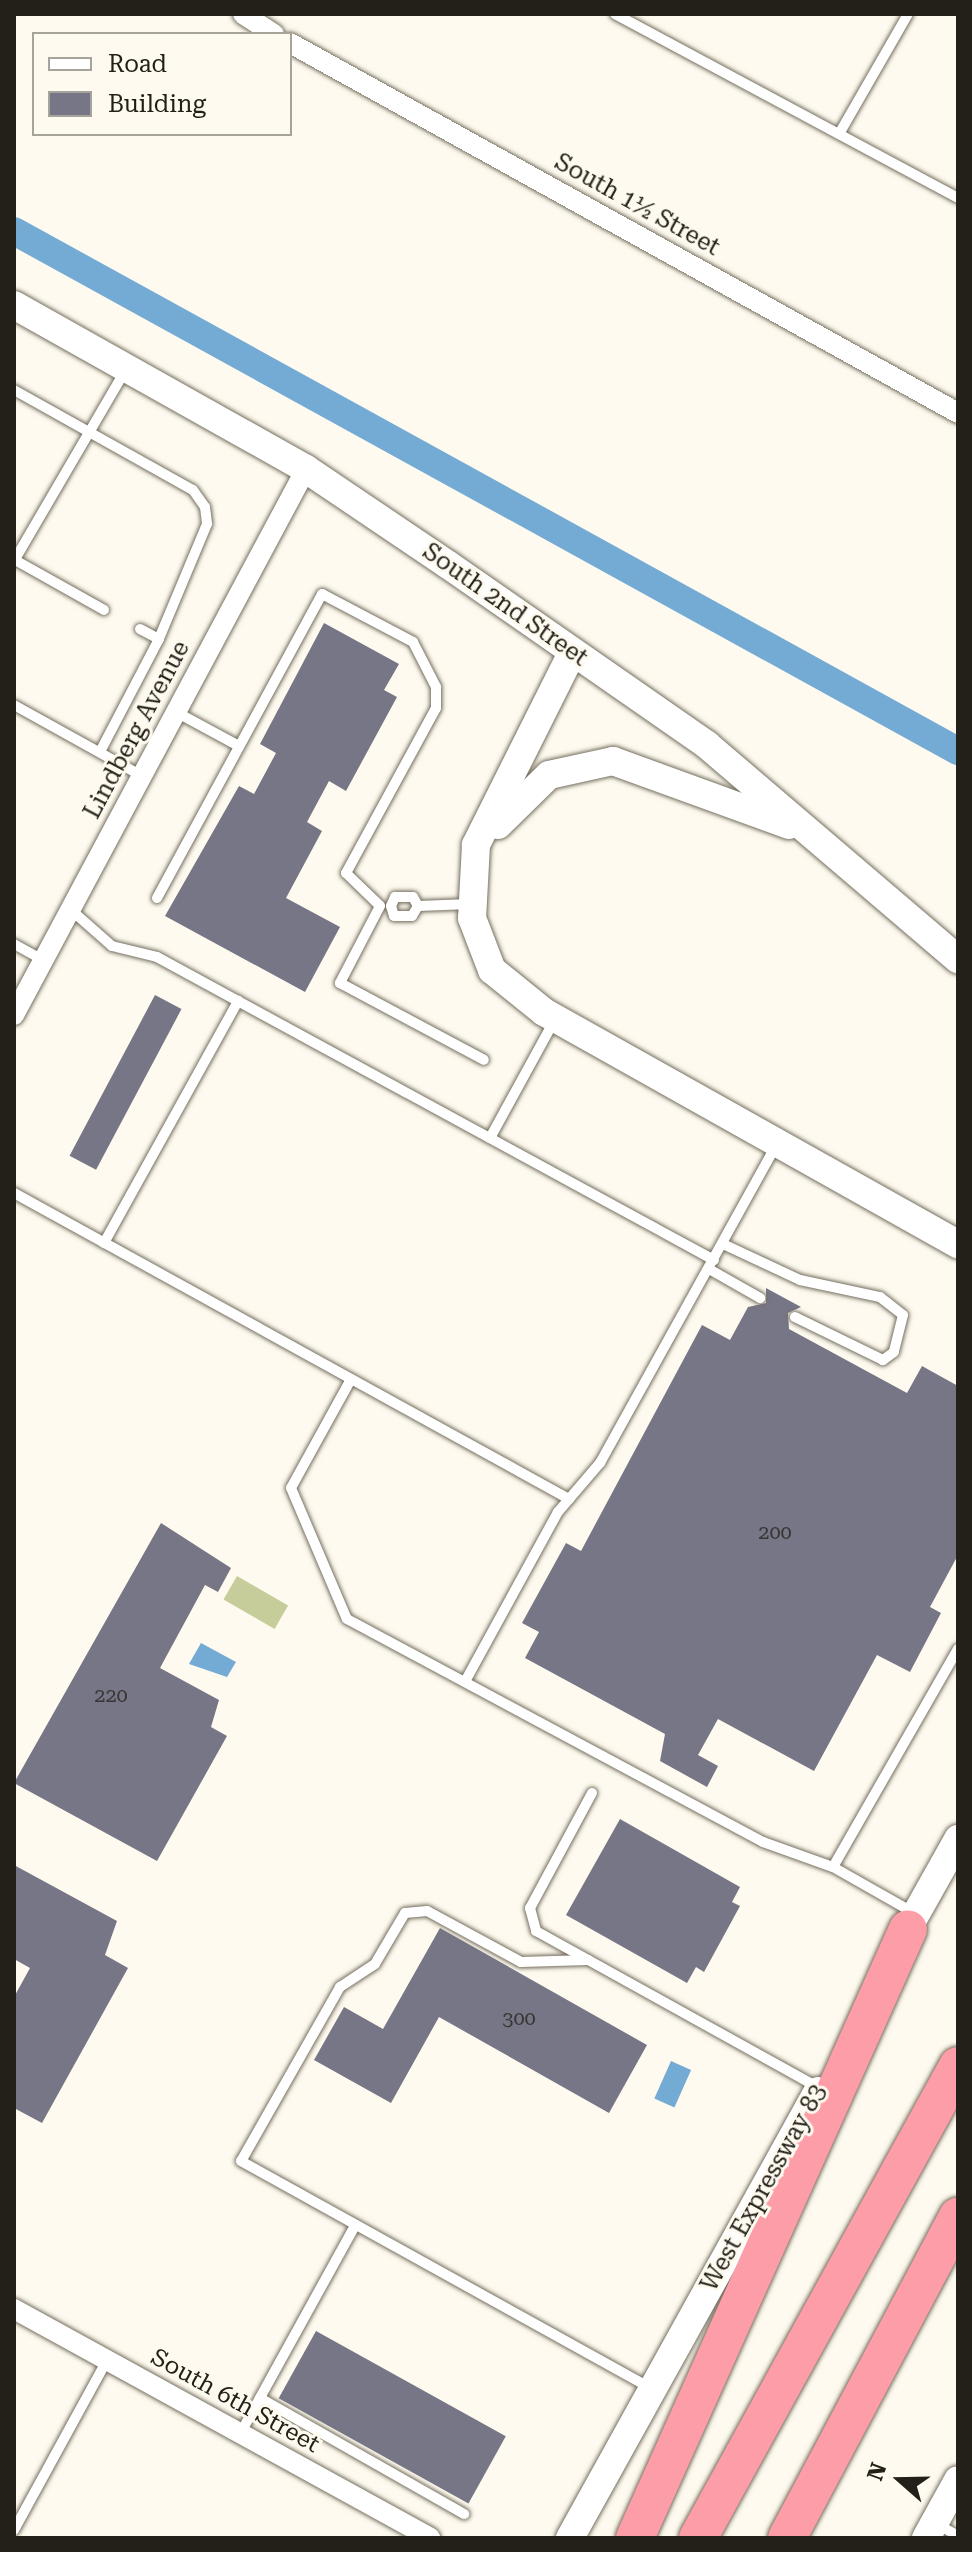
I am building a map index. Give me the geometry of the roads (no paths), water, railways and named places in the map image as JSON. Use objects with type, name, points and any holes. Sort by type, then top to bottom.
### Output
[{"type":"highway","points":[[635,2538],[912,1922]]},
{"type":"highway","points":[[698,2538],[958,2066]]},
{"type":"highway","points":[[787,2538],[958,2217]]},
{"type":"highway","points":[[902,2322],[958,2256]]},
{"type":"main road","name":"South 2nd Street","points":[[14,305],[306,469],[707,745],[958,959]]},
{"type":"main road","points":[[572,653],[476,845],[470,904],[492,970],[527,1001],[776,1146],[958,1244]]},
{"type":"main road","points":[[527,1001],[497,942],[482,875],[501,819],[549,775],[591,762],[635,764],[806,831]]},
{"type":"main road","name":"West Expressway 83","points":[[570,2538],[958,1839]]},
{"type":"main road","points":[[939,2532],[958,2480]]},
{"type":"street","points":[[243,14],[271,32]]},
{"type":"street","name":"South 1½ Street","points":[[292,44],[958,413]]},
{"type":"street","name":"Lindberg Avenue","points":[[14,1015],[306,469]]},
{"type":"street","name":"South 6th Street","points":[[14,2309],[430,2538]]},
{"type":"lane","points":[[615,14],[958,198]]},
{"type":"lane","points":[[839,134],[908,14]]},
{"type":"lane","points":[[104,610],[14,561],[127,368]]},
{"type":"lane","points":[[14,390],[193,490],[205,507],[207,524],[159,639],[100,752]]},
{"type":"lane","points":[[157,898],[322,594],[424,653],[436,708],[346,873],[394,916],[412,916],[418,906]]},
{"type":"lane","points":[[140,629],[159,639]]},
{"type":"lane","points":[[14,705],[142,776]]},
{"type":"lane","points":[[176,712],[239,746]]},
{"type":"lane","points":[[418,906],[413,897],[395,897],[385,906],[340,983],[484,1060]]},
{"type":"lane","points":[[418,906],[470,904]]},
{"type":"lane","points":[[70,909],[112,946],[157,957],[490,1138],[711,1265],[760,1298]]},
{"type":"lane","points":[[14,944],[43,960]]},
{"type":"lane","points":[[104,1243],[238,1001]]},
{"type":"lane","points":[[490,1138],[556,1018]]},
{"type":"lane","points":[[467,1678],[569,1499],[600,1463],[776,1146]]},
{"type":"lane","points":[[14,1193],[350,1381],[569,1499]]},
{"type":"lane","points":[[723,1244],[800,1280],[880,1297],[903,1315],[894,1352],[883,1360],[795,1317]]},
{"type":"lane","points":[[350,1381],[295,1476],[292,1500],[347,1619],[467,1678],[763,1842],[833,1867],[912,1922]]},
{"type":"lane","points":[[833,1867],[958,1640]]},
{"type":"lane","points":[[946,1663],[958,1649]]},
{"type":"lane","points":[[592,1793],[530,1908],[536,1931],[819,2088]]},
{"type":"lane","points":[[588,1960],[521,1962],[415,1910],[405,1913],[375,1964],[340,1987],[241,2161],[652,2389]]},
{"type":"lane","points":[[240,2434],[355,2226]]},
{"type":"lane","points":[[14,2530],[107,2360]]},
{"type":"lane","points":[[260,2398],[464,2514]]},
{"type":"water","points":[[201,1643],[236,1662],[227,1677],[189,1664]]},
{"type":"water","points":[[671,2061],[691,2070],[674,2107],[654,2098]]},
{"type":"waterway","points":[[14,231],[958,751]]}]
